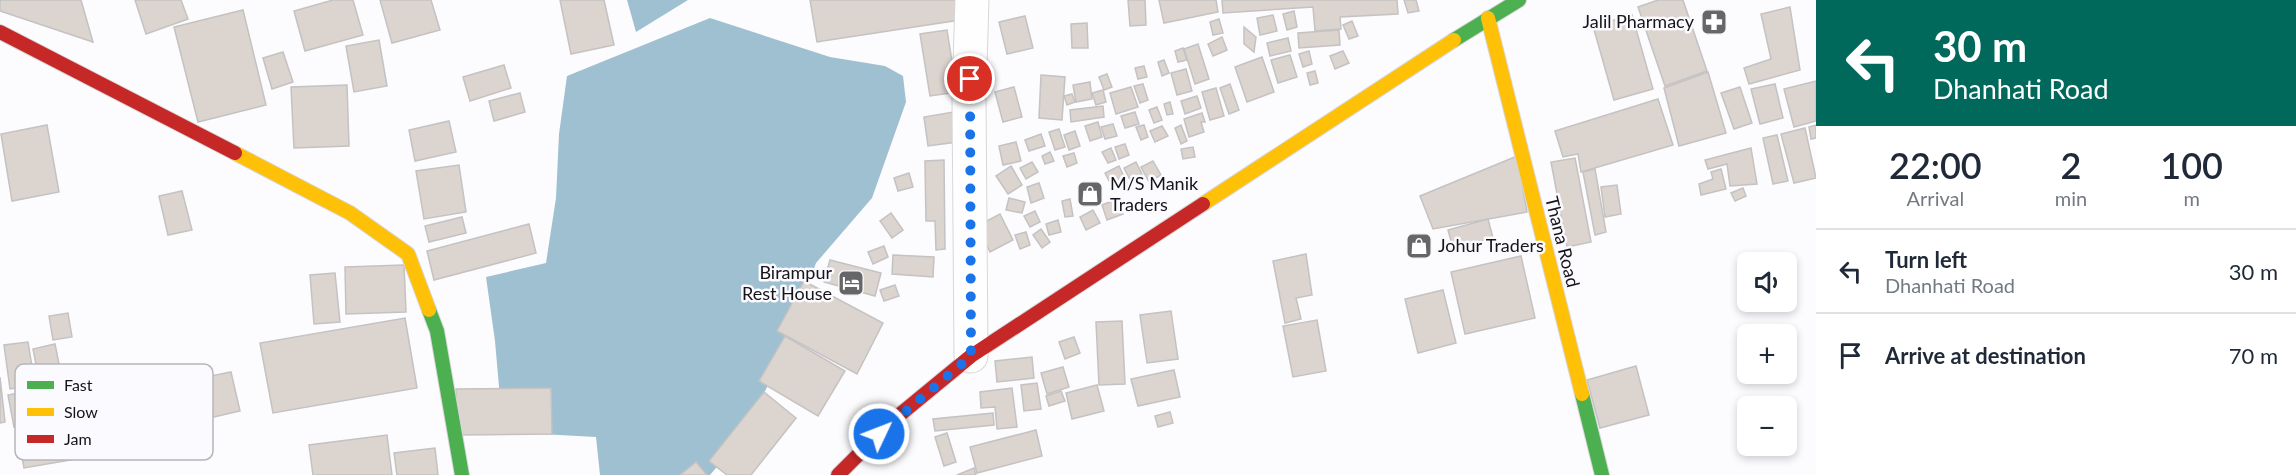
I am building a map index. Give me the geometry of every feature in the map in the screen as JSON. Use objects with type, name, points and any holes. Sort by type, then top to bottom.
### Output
[{"type":"street","points":[[971,356],[969,98],[972,0]]},
{"type":"street","points":[[838,475],[892,421],[971,356],[1519,0]]},
{"type":"street","name":"Thana Road","points":[[1488,18],[1602,475]]},
{"type":"street","points":[[0,32],[350,213],[408,254],[437,331],[462,475]]},
{"type":"water","points":[[627,0],[688,0],[636,32]]},
{"type":"water","points":[[710,18],[830,57],[885,66],[903,76],[906,102],[872,198],[816,263],[780,360],[744,435],[710,475],[600,475],[596,437],[503,432],[495,341],[486,277],[546,263],[556,198],[559,134],[567,76]]},
{"type":"building","points":[[0,0],[81,0],[93,42],[0,11]]},
{"type":"building","points":[[135,0],[181,0],[188,19],[146,34]]},
{"type":"building","points":[[333,0],[353,0],[363,35],[305,51],[294,11]]},
{"type":"building","points":[[380,0],[431,0],[440,30],[392,43]]},
{"type":"building","points":[[560,0],[604,0],[614,45],[571,54]]},
{"type":"building","points":[[810,0],[963,0],[966,19],[817,42]]},
{"type":"building","points":[[1128,0],[1145,0],[1146,25],[1130,26]]},
{"type":"building","points":[[1159,0],[1216,0],[1218,12],[1164,23]]},
{"type":"building","points":[[1222,0],[1397,0],[1398,14],[1340,17],[1341,29],[1315,31],[1313,7],[1223,13]]},
{"type":"building","points":[[1404,0],[1416,0],[1419,11],[1408,13]]},
{"type":"building","points":[[1658,0],[1683,0],[1707,71],[1665,86],[1638,7]]},
{"type":"building","points":[[1790,7],[1800,70],[1749,84],[1744,68],[1771,59],[1761,14]]},
{"type":"building","points":[[243,10],[266,105],[198,122],[174,27]]},
{"type":"building","points":[[1294,11],[1297,27],[1287,30],[1283,14]]},
{"type":"building","points":[[1273,15],[1277,31],[1260,35],[1257,18]]},
{"type":"building","points":[[1632,15],[1653,89],[1614,100],[1593,26]]},
{"type":"building","points":[[1025,16],[1033,48],[1007,54],[999,22]]},
{"type":"building","points":[[1219,19],[1223,33],[1213,35],[1210,22]]},
{"type":"building","points":[[1352,21],[1358,36],[1349,39],[1343,25]]},
{"type":"building","points":[[1087,23],[1088,48],[1072,48],[1071,24]]},
{"type":"building","points":[[1244,27],[1256,37],[1254,52],[1244,44]]},
{"type":"building","points":[[947,30],[957,92],[930,96],[920,34]]},
{"type":"building","points":[[1339,30],[1340,45],[1299,48],[1298,33]]},
{"type":"building","points":[[1222,37],[1227,50],[1213,56],[1208,44]]},
{"type":"building","points":[[1288,38],[1291,51],[1270,56],[1267,43]]},
{"type":"building","points":[[379,40],[387,86],[354,92],[346,46]]},
{"type":"building","points":[[1198,44],[1209,79],[1195,84],[1184,49]]},
{"type":"building","points":[[1183,48],[1187,60],[1178,62],[1175,51]]},
{"type":"building","points":[[1309,51],[1312,64],[1303,67],[1299,54]]},
{"type":"building","points":[[1343,51],[1349,63],[1335,69],[1330,56]]},
{"type":"building","points":[[283,52],[293,82],[272,89],[263,58]]},
{"type":"building","points":[[1290,55],[1297,77],[1278,83],[1271,60]]},
{"type":"building","points":[[1262,57],[1274,92],[1247,102],[1235,67]]},
{"type":"building","points":[[1164,60],[1169,73],[1162,76],[1158,62]]},
{"type":"building","points":[[504,65],[511,88],[470,101],[463,77]]},
{"type":"building","points":[[1144,66],[1147,77],[1138,79],[1135,68]]},
{"type":"building","points":[[1186,69],[1192,91],[1177,95],[1171,73]]},
{"type":"building","points":[[1315,71],[1318,83],[1310,85],[1307,73]]},
{"type":"building","points":[[1708,72],[1726,133],[1679,146],[1664,88]]},
{"type":"building","points":[[1107,74],[1112,87],[1104,90],[1099,77]]},
{"type":"building","points":[[1041,75],[1065,77],[1062,120],[1039,118]]},
{"type":"building","points":[[1816,81],[1816,121],[1794,127],[1784,89]]},
{"type":"building","points":[[1090,82],[1092,99],[1076,102],[1073,85]]},
{"type":"building","points":[[1143,84],[1148,100],[1140,103],[1134,86]]},
{"type":"building","points":[[1230,84],[1239,110],[1229,114],[1220,88]]},
{"type":"building","points":[[1775,84],[1783,118],[1760,124],[1751,89]]},
{"type":"building","points":[[347,85],[349,146],[294,148],[291,87]]},
{"type":"building","points":[[1014,87],[1022,117],[1003,122],[995,92]]},
{"type":"building","points":[[1131,87],[1138,107],[1116,114],[1110,93]]},
{"type":"building","points":[[1740,87],[1752,123],[1734,129],[1721,93]]},
{"type":"building","points":[[1216,88],[1224,116],[1210,120],[1202,92]]},
{"type":"building","points":[[1103,90],[1106,102],[1096,105],[1092,93]]},
{"type":"building","points":[[520,93],[525,112],[494,121],[489,101]]},
{"type":"building","points":[[1072,94],[1075,102],[1067,105],[1064,96]]},
{"type":"building","points":[[1197,96],[1201,108],[1185,114],[1181,101]]},
{"type":"building","points":[[1658,99],[1673,145],[1581,172],[1578,154],[1563,157],[1555,131]]},
{"type":"building","points":[[1170,102],[1173,114],[1167,115],[1164,104]]},
{"type":"building","points":[[1103,106],[1104,117],[1071,122],[1070,110]]},
{"type":"building","points":[[1157,107],[1162,120],[1154,123],[1149,110]]},
{"type":"building","points":[[953,112],[957,142],[928,146],[924,117]]},
{"type":"building","points":[[1135,112],[1139,124],[1125,128],[1121,116]]},
{"type":"building","points":[[1202,113],[1205,122],[1201,122],[1204,132],[1189,137],[1184,119]]},
{"type":"building","points":[[449,121],[456,152],[415,161],[409,130]]},
{"type":"building","points":[[1098,122],[1102,137],[1090,141],[1085,126]]},
{"type":"building","points":[[1113,124],[1117,136],[1105,139],[1101,127]]},
{"type":"building","points":[[47,125],[59,192],[12,201],[1,134]]},
{"type":"building","points":[[1144,125],[1148,137],[1141,140],[1136,127]]},
{"type":"building","points":[[1181,125],[1187,141],[1181,144],[1175,128]]},
{"type":"building","points":[[1816,125],[1816,138],[1811,139],[1809,127]]},
{"type":"building","points":[[1162,126],[1168,136],[1155,142],[1150,131]]},
{"type":"building","points":[[1805,128],[1816,178],[1794,183],[1781,134]]},
{"type":"building","points":[[1059,129],[1065,147],[1055,150],[1049,132]]},
{"type":"building","points":[[1075,131],[1080,146],[1069,150],[1064,135]]},
{"type":"building","points":[[1041,134],[1045,146],[1029,151],[1025,140]]},
{"type":"building","points":[[1777,135],[1788,181],[1773,184],[1763,138]]},
{"type":"building","points":[[1016,142],[1021,161],[1003,165],[999,146]]},
{"type":"building","points":[[1125,144],[1129,155],[1119,159],[1115,147]]},
{"type":"building","points":[[1193,147],[1195,157],[1183,159],[1181,149]]},
{"type":"building","points":[[1111,148],[1116,160],[1108,163],[1102,152]]},
{"type":"building","points":[[1751,148],[1757,184],[1730,186],[1727,164],[1708,169],[1705,160]]},
{"type":"building","points":[[1050,152],[1054,161],[1045,164],[1042,156]]},
{"type":"building","points":[[1074,153],[1077,163],[1067,167],[1063,156]]},
{"type":"building","points":[[1517,156],[1527,212],[1433,229],[1420,196]]},
{"type":"building","points":[[1575,158],[1591,242],[1567,247],[1551,162]]},
{"type":"building","points":[[944,160],[945,249],[936,250],[935,221],[926,221],[925,161]]},
{"type":"building","points":[[1153,161],[1161,175],[1149,182],[1141,167]]},
{"type":"building","points":[[1032,162],[1038,172],[1026,179],[1020,168]]},
{"type":"building","points":[[1136,162],[1142,174],[1130,180],[1124,168]]},
{"type":"building","points":[[459,165],[466,212],[424,219],[416,171]]},
{"type":"building","points":[[1011,166],[1022,185],[1008,194],[996,176]]},
{"type":"building","points":[[1119,166],[1127,183],[1114,190],[1105,173]]},
{"type":"building","points":[[1595,169],[1606,232],[1595,235],[1583,172]]},
{"type":"building","points":[[1721,169],[1726,189],[1701,195],[1699,184],[1713,179],[1711,172]]},
{"type":"building","points":[[909,173],[913,187],[898,191],[894,178]]},
{"type":"building","points":[[1039,183],[1044,198],[1031,203],[1027,187]]},
{"type":"building","points":[[1617,185],[1621,214],[1605,217],[1601,187]]},
{"type":"building","points":[[1743,188],[1746,196],[1735,201],[1731,193]]},
{"type":"building","points":[[182,191],[192,230],[168,235],[159,196]]},
{"type":"building","points":[[1009,198],[1025,202],[1022,213],[1006,210]]},
{"type":"building","points":[[1070,199],[1073,216],[1065,217],[1062,201]]},
{"type":"building","points":[[1117,199],[1123,214],[1107,220],[1102,205]]},
{"type":"building","points":[[1093,210],[1100,223],[1086,230],[1080,217]]},
{"type":"building","points":[[1035,211],[1040,222],[1030,227],[1024,216]]},
{"type":"building","points":[[891,213],[903,230],[892,238],[880,221]]},
{"type":"building","points":[[1000,214],[1013,240],[990,252],[977,226]]},
{"type":"building","points":[[462,217],[466,233],[429,242],[425,226]]},
{"type":"building","points":[[1488,219],[1493,238],[1453,248],[1448,230]]},
{"type":"building","points":[[1058,220],[1061,232],[1049,235],[1046,224]]},
{"type":"building","points":[[529,224],[536,253],[434,280],[427,251]]},
{"type":"building","points":[[1041,229],[1050,242],[1042,248],[1033,235]]},
{"type":"building","points":[[1026,232],[1030,245],[1020,249],[1015,235]]},
{"type":"building","points":[[884,246],[888,257],[873,264],[868,252]]},
{"type":"building","points":[[1306,254],[1312,295],[1296,298],[1301,319],[1285,323],[1273,261]]},
{"type":"building","points":[[893,255],[934,257],[933,277],[892,274]]},
{"type":"building","points":[[1521,256],[1535,318],[1465,334],[1451,272]]},
{"type":"building","points":[[830,260],[881,273],[875,296],[824,282]]},
{"type":"building","points":[[404,265],[406,312],[346,314],[345,267]]},
{"type":"building","points":[[335,273],[340,322],[314,324],[310,275]]},
{"type":"building","points":[[804,281],[883,323],[857,374],[777,331]]},
{"type":"building","points":[[895,285],[899,296],[884,301],[880,290]]},
{"type":"building","points":[[1443,290],[1456,343],[1418,353],[1405,299]]},
{"type":"building","points":[[1171,311],[1178,359],[1147,363],[1140,315]]},
{"type":"building","points":[[68,313],[72,337],[53,340],[49,316]]},
{"type":"building","points":[[405,318],[417,388],[273,413],[260,343]]},
{"type":"building","points":[[1317,320],[1326,371],[1293,377],[1283,326]]},
{"type":"building","points":[[1122,321],[1125,384],[1099,385],[1096,322]]},
{"type":"building","points":[[785,336],[845,371],[818,416],[759,381]]},
{"type":"building","points":[[1074,337],[1080,353],[1065,359],[1059,342]]},
{"type":"building","points":[[28,342],[32,364],[15,364],[15,388],[10,389],[4,345]]},
{"type":"building","points":[[55,344],[59,364],[36,364],[33,349]]},
{"type":"building","points":[[1032,357],[1034,378],[997,382],[995,361]]},
{"type":"building","points":[[1636,366],[1649,415],[1600,428],[1587,380]]},
{"type":"building","points":[[1063,367],[1069,387],[1047,394],[1041,373]]},
{"type":"building","points":[[1174,370],[1180,397],[1138,406],[1131,379]]},
{"type":"building","points":[[231,372],[240,411],[213,417],[213,376]]},
{"type":"building","points":[[0,377],[5,422],[0,423]]},
{"type":"building","points":[[1037,383],[1041,409],[1024,411],[1021,385]]},
{"type":"building","points":[[1097,385],[1104,411],[1072,419],[1066,393]]},
{"type":"building","points":[[551,388],[552,434],[456,435],[456,389]]},
{"type":"building","points":[[1012,388],[1017,427],[997,429],[995,407],[981,408],[980,392]]},
{"type":"building","points":[[1061,391],[1065,401],[1049,406],[1046,396]]},
{"type":"building","points":[[764,392],[796,418],[751,475],[727,475],[709,461]]},
{"type":"building","points":[[15,394],[15,427],[14,427],[8,395]]},
{"type":"building","points":[[1170,412],[1173,423],[1158,427],[1155,416]]},
{"type":"building","points":[[993,413],[994,425],[935,431],[933,419]]},
{"type":"building","points":[[1036,430],[1042,456],[977,473],[970,447]]},
{"type":"building","points":[[947,433],[956,462],[944,466],[935,437]]},
{"type":"building","points":[[387,435],[392,475],[313,475],[309,445]]},
{"type":"building","points":[[435,448],[438,475],[397,475],[394,453]]},
{"type":"building","points":[[22,460],[71,460],[24,468]]},
{"type":"building","points":[[696,462],[707,475],[680,475]]},
{"type":"building","points":[[974,468],[976,475],[957,475]]},
{"type":"traffic: fast","points":[[1454,40],[1519,0]]},
{"type":"traffic: fast","points":[[429,310],[437,331],[462,475]]},
{"type":"traffic: fast","points":[[1582,394],[1602,475]]},
{"type":"traffic: slow","points":[[1488,18],[1582,394]]},
{"type":"traffic: slow","points":[[1203,204],[1454,40]]},
{"type":"traffic: slow","points":[[235,153],[350,213],[408,254],[429,310]]},
{"type":"traffic: jam","points":[[0,32],[235,153]]},
{"type":"traffic: jam","points":[[838,475],[892,421],[971,356],[1203,204]]},
{"type":"place","name":"Jalil Pharmacy","points":[[1714,22]]},
{"type":"place","name":"M/S Manik Traders","points":[[1090,194]]},
{"type":"place","name":"Johur Traders","points":[[1419,246]]},
{"type":"place","name":"Birampur Rest House","points":[[851,283]]},
{"type":"route","points":[[879,434],[971,356],[970,79]]}]
